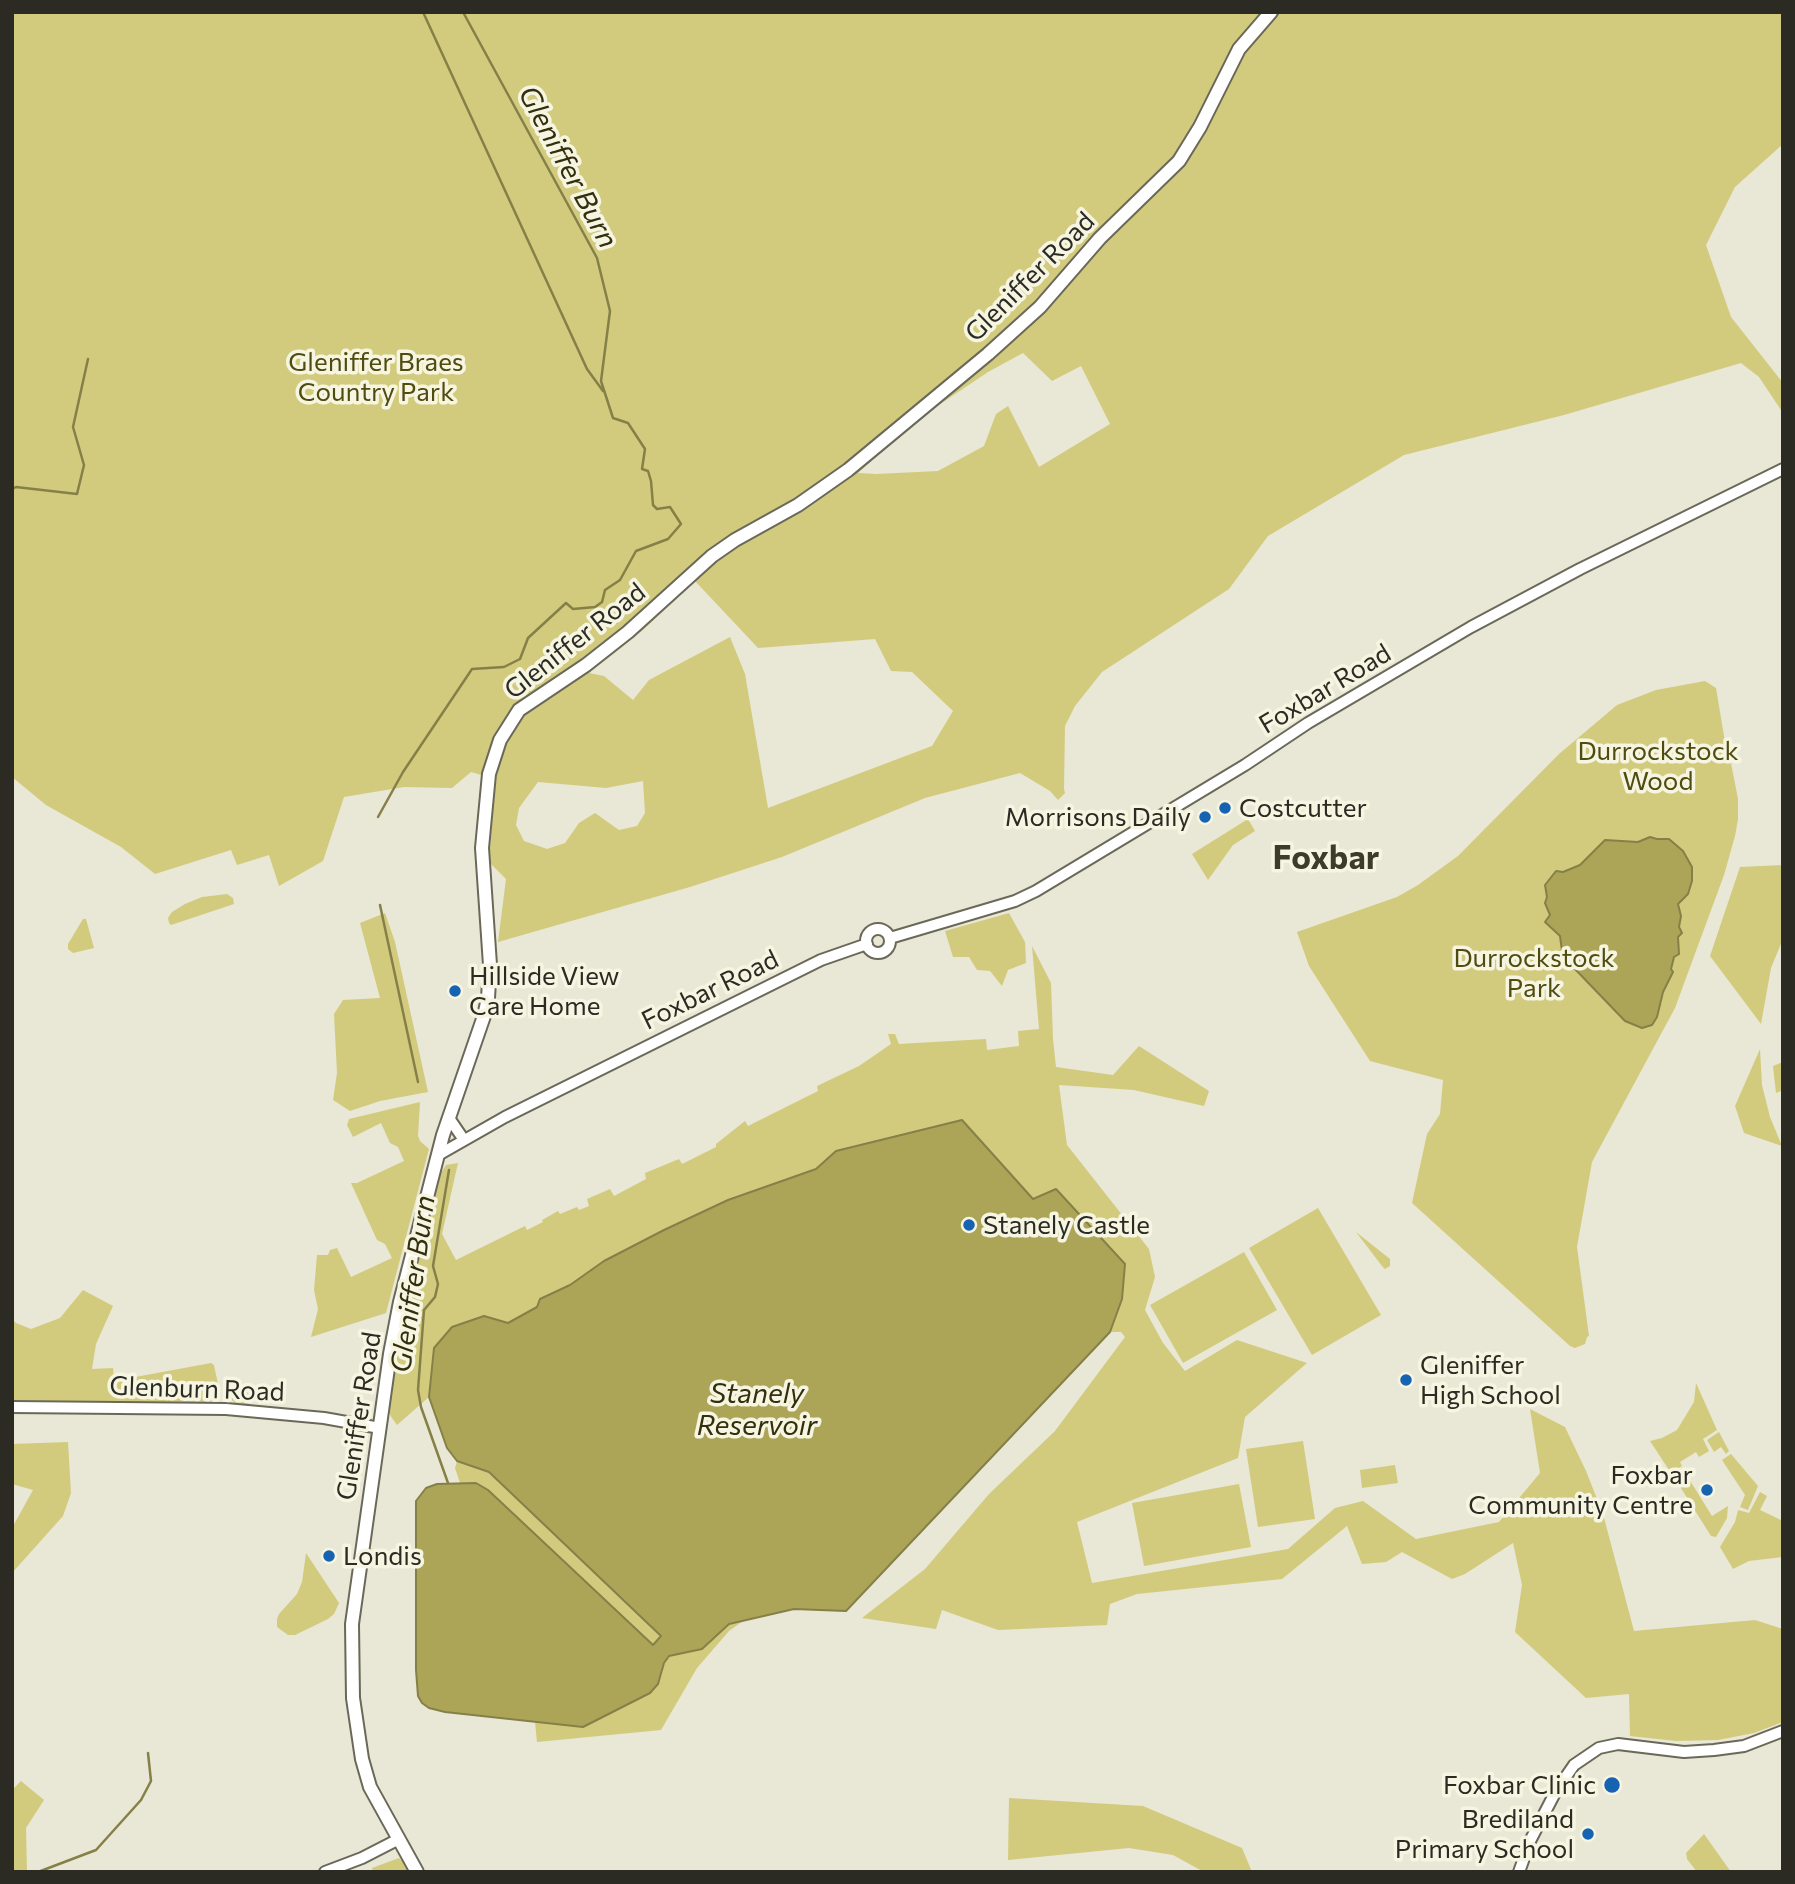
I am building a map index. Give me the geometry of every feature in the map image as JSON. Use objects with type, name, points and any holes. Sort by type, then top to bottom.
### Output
[{"type":"main road","name":"Gleniffer Road","points":[[417,1872],[370,1787],[362,1759],[352,1675],[352,1624],[390,1354],[400,1303],[449,1118],[484,1016],[490,982],[482,848],[489,774],[508,724],[519,710],[586,665],[628,632],[712,556],[797,505],[848,470],[1031,315],[1059,288],[1100,238],[1179,161],[1200,127],[1239,49],[1271,12]]},
{"type":"street","name":"Foxbar Road","points":[[890,938],[1015,901],[1035,891],[1245,765],[1308,723],[1483,621],[1580,569],[1783,469]]},
{"type":"street","points":[[874,929],[886,931],[890,938],[890,945],[882,952],[871,950],[867,944],[867,937],[874,929]]},
{"type":"street","name":"Foxbar Road","points":[[440,1154],[505,1117],[824,958],[867,944]]},
{"type":"street","points":[[449,1118],[464,1140]]},
{"type":"street","name":"Glenburn Road","points":[[12,1407],[226,1409],[324,1418],[380,1428]]},
{"type":"street","points":[[1519,1872],[1530,1841],[1556,1791],[1574,1765],[1600,1748],[1618,1744],[1684,1752],[1714,1750],[1744,1746],[1783,1731]]},
{"type":"street","points":[[325,1872],[362,1858],[399,1839]]},
{"type":"green space","name":"Gleniffer Braes Country Park","points":[[12,12],[1783,12],[1783,144],[1735,187],[1706,245],[1731,317],[1783,383],[1783,413],[1759,377],[1741,363],[1564,415],[1404,455],[1268,536],[1229,589],[1102,672],[1075,706],[1065,726],[1065,793],[1058,800],[1050,791],[1020,773],[925,798],[782,857],[690,887],[498,942],[506,879],[489,862],[495,779],[471,772],[452,788],[404,787],[344,797],[323,861],[279,886],[269,855],[237,865],[231,850],[155,874],[121,847],[46,805],[12,777]],"holes":[[[1023,353],[1052,381],[1081,366],[1110,424],[1039,467],[1008,406],[996,414],[984,446],[938,471],[858,473],[918,419],[988,372]],[[695,581],[758,648],[875,639],[891,671],[912,672],[953,711],[932,746],[768,808],[745,674],[730,637],[649,680],[633,700],[604,676],[589,673],[643,630]],[[643,781],[645,813],[637,826],[619,830],[595,813],[579,823],[565,843],[547,849],[524,841],[516,825],[519,808],[538,782],[606,788]]]},
{"type":"green space","name":"Durrockstock Park","points":[[1705,681],[1716,688],[1738,799],[1735,836],[1724,875],[1675,1008],[1592,1162],[1577,1247],[1589,1336],[1585,1344],[1575,1348],[1412,1203],[1427,1134],[1440,1114],[1443,1080],[1370,1061],[1309,966],[1297,932],[1397,897],[1418,885],[1458,856],[1559,754],[1617,705],[1656,690]]},
{"type":"green space","points":[[1248,819],[1255,831],[1233,845],[1208,880],[1192,854]]},
{"type":"green space","points":[[1783,865],[1783,939],[1771,968],[1761,1024],[1710,956],[1740,867]]},
{"type":"green space","points":[[227,894],[233,898],[234,904],[171,925],[169,923],[168,918],[172,912],[185,904],[202,897]]},
{"type":"green space","points":[[385,913],[395,942],[428,1092],[380,1101],[350,1111],[333,1100],[337,1073],[334,1014],[343,1000],[380,998],[360,923]]},
{"type":"green space","points":[[1009,913],[1025,942],[1026,963],[1008,970],[1002,986],[990,971],[977,970],[969,957],[953,957],[945,931]]},
{"type":"green space","points":[[83,919],[86,919],[94,948],[73,953],[68,949],[68,944]]},
{"type":"green space","points":[[1032,946],[1051,983],[1056,1067],[1113,1075],[1139,1046],[1209,1091],[1204,1106],[1134,1090],[1059,1085],[1067,1145],[1149,1249],[1155,1277],[1145,1310],[1163,1343],[1185,1371],[1237,1340],[1307,1363],[1245,1417],[1238,1458],[1077,1522],[1092,1583],[1288,1549],[1335,1508],[1363,1501],[1416,1539],[1499,1522],[1540,1473],[1530,1409],[1565,1427],[1586,1471],[1603,1514],[1634,1631],[1755,1620],[1783,1629],[1783,1722],[1754,1733],[1718,1740],[1676,1741],[1630,1736],[1629,1694],[1586,1698],[1515,1632],[1522,1585],[1513,1543],[1465,1574],[1452,1579],[1402,1552],[1386,1562],[1362,1564],[1347,1526],[1282,1579],[1137,1594],[1110,1604],[1107,1625],[998,1630],[942,1610],[936,1629],[862,1618],[925,1569],[989,1494],[1055,1431],[1125,1337],[1121,1332],[1110,1332],[1122,1299],[962,1120],[836,1151],[816,1169],[728,1200],[604,1261],[537,1307],[508,1323],[484,1316],[434,1348],[429,1397],[397,1425],[388,1411],[417,1255],[441,1173],[446,1165],[458,1163],[442,1234],[456,1260],[525,1226],[527,1230],[558,1211],[560,1214],[577,1207],[579,1210],[589,1206],[587,1199],[610,1189],[614,1196],[646,1179],[645,1173],[679,1159],[682,1164],[716,1147],[716,1144],[745,1121],[748,1126],[818,1091],[817,1086],[859,1066],[891,1044],[888,1034],[895,1034],[899,1044],[986,1039],[987,1050],[1019,1046],[1018,1031],[1039,1029]]},
{"type":"green space","points":[[1760,1049],[1762,1085],[1770,1117],[1782,1146],[1744,1133],[1735,1106]]},
{"type":"green space","points":[[1783,1062],[1783,1090],[1776,1093],[1773,1066]]},
{"type":"green space","points":[[420,1102],[418,1136],[429,1149],[386,1313],[311,1337],[318,1309],[314,1290],[317,1255],[328,1255],[330,1250],[337,1248],[351,1277],[392,1258],[385,1244],[377,1240],[351,1183],[357,1183],[404,1161],[398,1147],[390,1143],[381,1123],[353,1137],[347,1125],[349,1119]]},
{"type":"green space","points":[[1318,1208],[1381,1315],[1312,1355],[1249,1248]]},
{"type":"green space","points":[[1356,1232],[1390,1259],[1390,1266],[1385,1269],[1382,1266]]},
{"type":"green space","points":[[1244,1252],[1277,1310],[1183,1363],[1150,1305]]},
{"type":"green space","points":[[83,1290],[113,1306],[96,1344],[92,1369],[113,1368],[114,1381],[211,1363],[214,1365],[219,1389],[215,1400],[205,1404],[12,1404],[12,1319],[31,1329],[60,1318]]},
{"type":"green space","points":[[235,1382],[242,1383],[251,1398],[248,1405],[238,1406],[232,1400],[229,1389]]},
{"type":"green space","points":[[1696,1383],[1717,1430],[1703,1439],[1709,1451],[1699,1457],[1696,1452],[1680,1462],[1682,1466],[1671,1473],[1650,1441],[1677,1430],[1694,1402]]},
{"type":"green space","points":[[1719,1432],[1729,1451],[1726,1454],[1721,1447],[1714,1452],[1707,1440]]},
{"type":"green space","points":[[1303,1441],[1315,1519],[1258,1527],[1246,1449]]},
{"type":"green space","points":[[68,1442],[71,1493],[63,1516],[12,1573],[12,1528],[33,1490],[12,1484],[12,1444]]},
{"type":"green space","points":[[1731,1454],[1758,1486],[1748,1510],[1740,1507],[1745,1495],[1722,1460]]},
{"type":"green space","points":[[457,1461],[489,1472],[515,1495],[661,1636],[653,1645],[488,1490],[476,1483],[460,1483],[455,1468]]},
{"type":"green space","points":[[1395,1465],[1398,1483],[1362,1488],[1360,1470]]},
{"type":"green space","points":[[1684,1471],[1712,1516],[1728,1506],[1727,1518],[1716,1537],[1711,1536],[1674,1477]]},
{"type":"green space","points":[[1239,1484],[1251,1547],[1144,1566],[1132,1503]]},
{"type":"green space","points":[[1760,1492],[1767,1496],[1760,1510],[1783,1521],[1783,1557],[1749,1561],[1733,1569],[1720,1547],[1735,1522],[1738,1510],[1749,1513]]},
{"type":"green space","points":[[306,1553],[339,1603],[334,1614],[328,1619],[295,1635],[288,1635],[277,1627],[277,1619],[297,1594],[302,1582]]},
{"type":"green space","points":[[747,1618],[729,1631],[697,1668],[661,1730],[537,1742],[535,1722],[584,1727],[650,1693],[669,1656],[702,1649],[729,1624]]},
{"type":"green space","points":[[21,1781],[44,1800],[26,1828],[27,1872],[12,1872],[12,1790]]},
{"type":"green space","points":[[1009,1798],[1143,1806],[1242,1848],[1252,1872],[1204,1872],[1173,1855],[1129,1848],[1008,1860]]},
{"type":"green space","points":[[1704,1834],[1731,1872],[1697,1872],[1687,1859],[1686,1853]]},
{"type":"green space","points":[[399,1858],[408,1872],[373,1872],[372,1868]]},
{"type":"water","points":[[1650,837],[1669,839],[1683,851],[1692,867],[1692,881],[1688,894],[1678,904],[1681,916],[1679,927],[1682,933],[1678,937],[1679,954],[1674,957],[1671,969],[1673,972],[1663,992],[1657,1017],[1652,1025],[1642,1028],[1625,1021],[1573,967],[1562,951],[1560,936],[1545,922],[1550,915],[1545,903],[1545,885],[1556,871],[1563,872],[1580,865],[1605,840],[1638,842]]},
{"type":"water","name":"Stanely Reservoir","points":[[962,1120],[1033,1199],[1056,1189],[1125,1264],[1122,1299],[1110,1332],[846,1611],[794,1609],[729,1624],[702,1649],[669,1656],[658,1684],[650,1693],[583,1727],[445,1712],[429,1708],[422,1703],[418,1696],[416,1670],[416,1501],[426,1488],[437,1484],[476,1483],[488,1490],[653,1645],[661,1636],[489,1472],[457,1461],[447,1448],[429,1397],[434,1348],[452,1327],[484,1316],[508,1323],[537,1307],[540,1299],[570,1285],[604,1261],[728,1200],[816,1169],[836,1151]]},
{"type":"waterway","points":[[423,12],[587,369],[603,391]]},
{"type":"waterway","name":"Gleniffer Burn","points":[[378,817],[403,772],[472,669],[504,667],[520,659],[528,638],[566,603],[573,609],[595,607],[602,602],[605,590],[620,580],[636,551],[668,539],[681,524],[670,507],[657,509],[653,505],[648,471],[642,469],[645,449],[628,423],[613,418],[601,381],[610,311],[597,258],[463,12]]},
{"type":"waterway","points":[[12,489],[16,487],[77,494],[84,465],[73,427],[88,359]]},
{"type":"waterway","name":"Gleniffer Burn","points":[[380,905],[418,1082]]},
{"type":"waterway","name":"Gleniffer Burn","points":[[448,1483],[421,1407],[418,1390],[424,1310],[435,1297],[438,1284],[433,1266],[449,1170]]},
{"type":"waterway","points":[[38,1872],[96,1850],[141,1800],[151,1781],[148,1753]]},
{"type":"place","name":"Costcutter","points":[[1225,808]]},
{"type":"place","name":"Morrisons Daily","points":[[1205,817]]},
{"type":"place","name":"Hillside View Care Home","points":[[455,991]]},
{"type":"place","name":"Stanely Castle","points":[[969,1225]]},
{"type":"place","name":"Gleniffer High School","points":[[1406,1380]]},
{"type":"place","name":"Foxbar Community Centre","points":[[1707,1490]]},
{"type":"place","name":"Londis","points":[[329,1556]]},
{"type":"place","name":"Foxbar Clinic","points":[[1612,1785]]},
{"type":"place","name":"Brediland Primary School","points":[[1588,1834]]},
{"type":"district","name":"Foxbar","points":[[1326,858]]},
{"type":"park label","name":"Durrockstock Wood","points":[[1658,766]]}]
